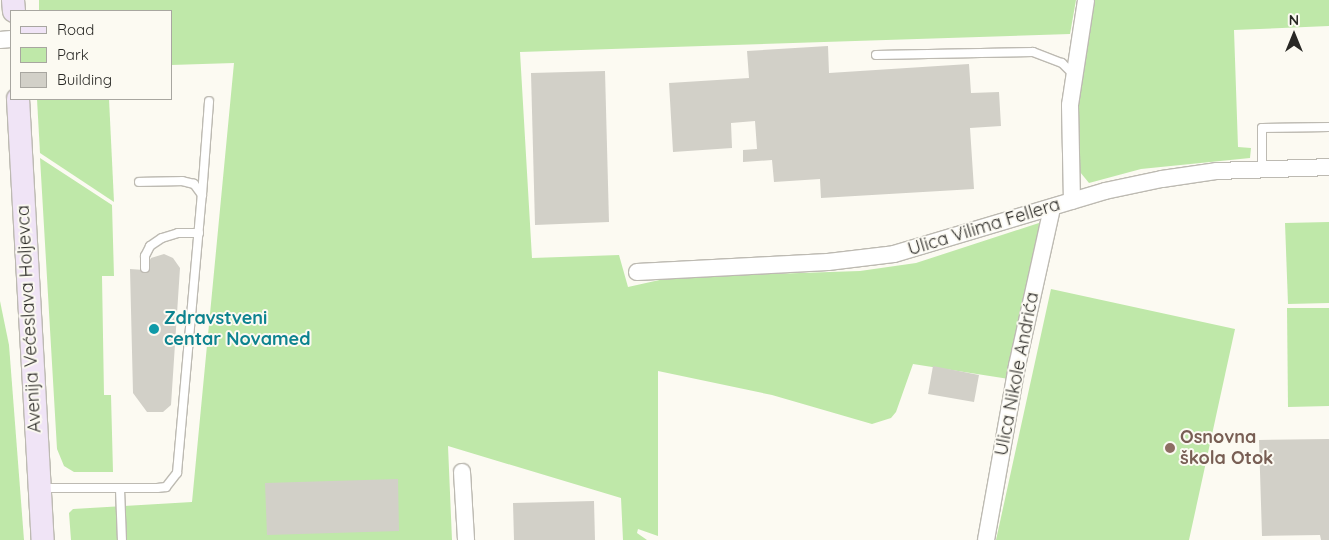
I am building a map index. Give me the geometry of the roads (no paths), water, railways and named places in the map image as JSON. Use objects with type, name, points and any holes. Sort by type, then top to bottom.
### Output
[{"type":"street","points":[[1072,201],[1069,143],[1074,75],[1086,0]]},
{"type":"street","name":"Avenija Većeslava Holjevca","points":[[18,100],[43,540]]},
{"type":"street","name":"Ulica Vilima Fellera","points":[[637,272],[828,262],[894,254],[1072,201],[1162,179],[1262,169],[1329,167]]},
{"type":"street","name":"Ulica Nikole Andrića","points":[[986,540],[1017,366],[1052,208]]},
{"type":"street","points":[[462,472],[466,540]]},
{"type":"lane","points":[[876,55],[1033,52],[1062,63],[1074,75]]},
{"type":"lane","points":[[39,488],[120,489],[166,487],[176,473],[200,233],[209,101]]},
{"type":"lane","points":[[1262,169],[1262,128],[1329,127]]},
{"type":"lane","points":[[139,182],[182,181],[194,184],[202,195]]},
{"type":"lane","points":[[145,268],[145,256],[150,246],[162,238],[178,233],[200,233]]},
{"type":"lane","points":[[120,489],[122,540]]},
{"type":"place","name":"Zdravstveni centar Novamed","points":[[154,329]]},
{"type":"place","name":"Osnovna škola Otok","points":[[1170,448]]}]
